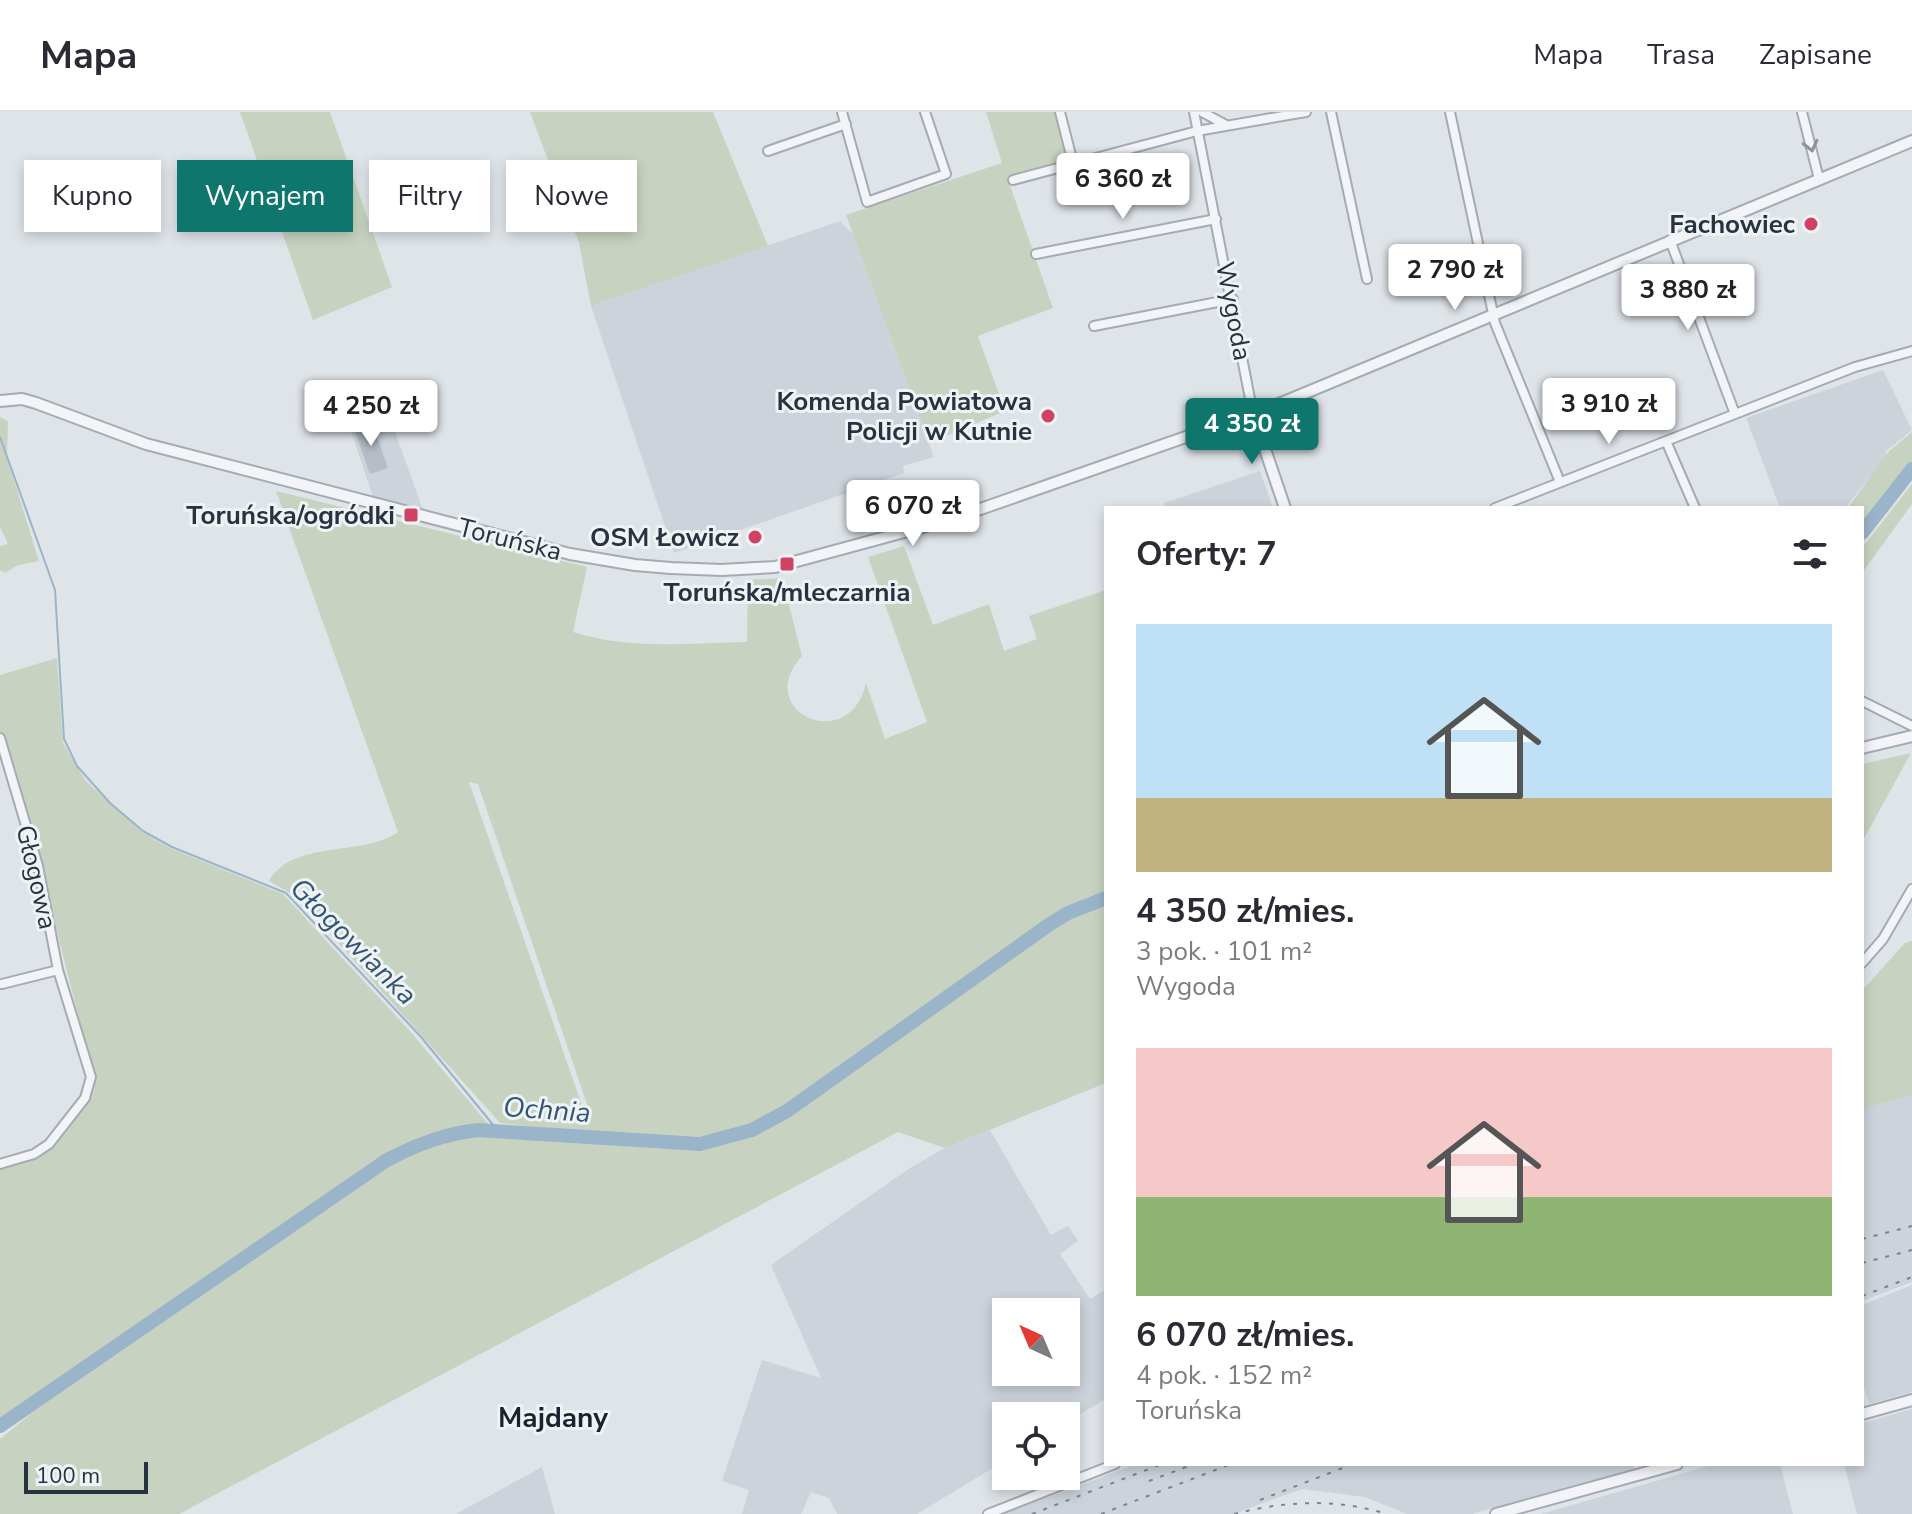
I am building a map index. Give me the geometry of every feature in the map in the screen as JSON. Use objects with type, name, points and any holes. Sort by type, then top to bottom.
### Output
[{"type":"street","points":[[842,112],[867,202],[946,174],[925,112]]},
{"type":"street","points":[[1060,112],[1073,163]]},
{"type":"street","name":"Wygoda","points":[[1194,112],[1233,299],[1253,414],[1284,506]]},
{"type":"street","points":[[1202,112],[1227,125]]},
{"type":"street","points":[[1013,180],[1262,115],[1306,112]]},
{"type":"street","points":[[1331,112],[1367,279]]},
{"type":"street","points":[[1450,112],[1492,315],[1560,482]]},
{"type":"street","points":[[1802,112],[1819,179]]},
{"type":"street","points":[[768,151],[846,124]]},
{"type":"street","name":"Toruńska","points":[[0,401],[22,399],[146,444],[469,530],[604,561],[722,570],[775,567],[952,519],[1253,414],[1912,141]]},
{"type":"street","points":[[1036,254],[1216,219]]},
{"type":"street","points":[[1670,240],[1735,414]]},
{"type":"street","points":[[1094,326],[1233,299]]},
{"type":"street","points":[[1500,506],[1855,367],[1912,351]]},
{"type":"street","points":[[1666,441],[1694,506]]},
{"type":"street","points":[[1864,702],[1912,726]]},
{"type":"street","points":[[1864,748],[1912,736]]},
{"type":"street","name":"Głogowa","points":[[0,738],[38,866],[58,970],[91,1077],[85,1098],[49,1144],[34,1154],[0,1164]]},
{"type":"street","points":[[1864,961],[1883,939],[1912,889]]},
{"type":"street","points":[[1902,908],[1912,914]]},
{"type":"street","points":[[1,983],[58,970]]},
{"type":"street","points":[[1864,1413],[1912,1400]]},
{"type":"street","points":[[988,1514],[1110,1466]]},
{"type":"street","points":[[1496,1514],[1670,1466]]},
{"type":"shaded area","points":[[840,221],[853,234],[934,457],[903,466],[904,473],[674,553],[591,306]]},
{"type":"shaded area","points":[[1883,370],[1912,430],[1885,452],[1887,456],[1847,506],[1779,506],[1746,418]]},
{"type":"shaded area","points":[[385,404],[424,513],[374,500],[346,416]]},
{"type":"shaded area","points":[[1260,471],[1272,506],[1165,506],[1164,503]]},
{"type":"shaded area","points":[[1912,941],[1912,1282],[1864,1300],[1864,989],[1905,943]]},
{"type":"shaded area","points":[[990,1130],[1051,1235],[1068,1226],[1078,1241],[1060,1254],[1090,1299],[1104,1290],[1104,1400],[1080,1414],[1080,1402],[992,1402],[992,1468],[917,1514],[837,1514],[829,1498],[811,1492],[801,1514],[742,1514],[749,1490],[722,1481],[762,1360],[821,1378],[771,1265],[910,1168],[945,1148]]},
{"type":"shaded area","points":[[1912,1285],[1912,1392],[1869,1404],[1864,1386],[1864,1304]]},
{"type":"shaded area","points":[[1912,1409],[1912,1514],[1857,1514],[1845,1466],[1864,1466],[1864,1422]]},
{"type":"shaded area","points":[[1131,1466],[1633,1466],[1634,1469],[1471,1514],[1407,1514],[1365,1497],[1302,1489],[1233,1514],[1004,1514],[1067,1490],[1080,1490],[1080,1485]]},
{"type":"shaded area","points":[[1708,1466],[1781,1466],[1793,1514],[1541,1514]]},
{"type":"shaded area","points":[[542,1467],[555,1514],[456,1514]]},
{"type":"green space","points":[[240,112],[330,112],[347,160],[257,160]]},
{"type":"green space","points":[[530,112],[713,112],[768,246],[591,306],[575,232],[637,232],[637,160],[548,160]]},
{"type":"green space","points":[[986,112],[1055,112],[1067,159],[1007,177],[1053,308],[978,336],[1005,411],[929,443],[846,215],[1002,163]]},
{"type":"green space","points":[[353,177],[369,222],[369,232],[373,232],[392,287],[313,320],[282,232],[353,232]]},
{"type":"green space","points":[[0,417],[8,421],[7,457],[39,561],[18,565],[5,573],[0,570],[0,546],[8,544],[0,527]]},
{"type":"green space","points":[[1912,432],[1912,462],[1864,523],[1864,506],[1849,506],[1888,452]]},
{"type":"green space","points":[[1912,484],[1912,504],[1864,570],[1864,545]]},
{"type":"green space","points":[[276,491],[587,567],[573,632],[594,638],[659,644],[747,642],[748,580],[782,578],[802,656],[789,676],[788,694],[796,708],[809,718],[825,721],[842,717],[857,705],[866,683],[885,739],[927,722],[868,557],[904,546],[933,625],[989,604],[1004,651],[1037,639],[1029,616],[1104,591],[1104,894],[1056,913],[755,1123],[710,1137],[606,1135],[500,1123],[297,897],[269,881],[280,868],[294,859],[383,840],[398,832]],"holes":[[[469,782],[478,784],[590,1113],[585,1114]]]},
{"type":"green space","points":[[57,658],[63,743],[85,780],[142,832],[170,848],[283,894],[409,1030],[489,1125],[446,1130],[396,1149],[0,1424],[0,1167],[51,1146],[94,1092],[95,1082],[39,860],[0,731],[0,675]]},
{"type":"green space","points":[[1911,753],[1864,838],[1864,764]]},
{"type":"green space","points":[[1104,904],[1104,1084],[945,1148],[898,1132],[179,1514],[0,1514],[0,1439],[33,1412],[395,1163],[433,1145],[472,1137],[543,1138],[652,1148],[721,1145],[740,1140],[793,1112],[1069,919]]},
{"type":"green space","points":[[1912,941],[1912,1095],[1864,1108],[1864,989],[1905,943]]},
{"type":"building","points":[[372,423],[388,468],[370,474],[354,429]]},
{"type":"waterway","name":"Głogowianka","points":[[0,437],[55,590],[64,739],[77,766],[110,803],[143,831],[172,847],[286,893],[421,1037],[499,1132]]},
{"type":"waterway","name":"Ochnia","points":[[1864,530],[1912,469]]},
{"type":"waterway","name":"Ochnia","points":[[0,1426],[398,1154],[442,1137],[478,1130],[700,1144],[752,1130],[787,1111],[1050,924],[1104,899]]},
{"type":"railway","points":[[1864,1238],[1912,1226]]},
{"type":"railway","points":[[1864,1262],[1912,1250]]},
{"type":"railway","points":[[1864,1295],[1912,1277]]},
{"type":"railway","points":[[1032,1514],[1157,1466]]},
{"type":"railway","points":[[1149,1481],[1189,1466]]},
{"type":"railway","points":[[1101,1514],[1226,1466]]},
{"type":"railway","points":[[1260,1500],[1348,1466]]},
{"type":"railway","points":[[1234,1514],[1272,1506],[1310,1503],[1348,1505],[1387,1514]]},
{"type":"place","name":"Fachowiec","points":[[1811,224]]},
{"type":"place","name":"Komenda Powiatowa Policji w Kutnie","points":[[1048,416]]},
{"type":"place","name":"Toruńska/ogródki","points":[[411,515]]},
{"type":"place","name":"OSM Łowicz","points":[[755,537]]},
{"type":"place","name":"Toruńska/mleczarnia","points":[[787,564]]},
{"type":"district","name":"Majdany","points":[[553,1417]]}]
